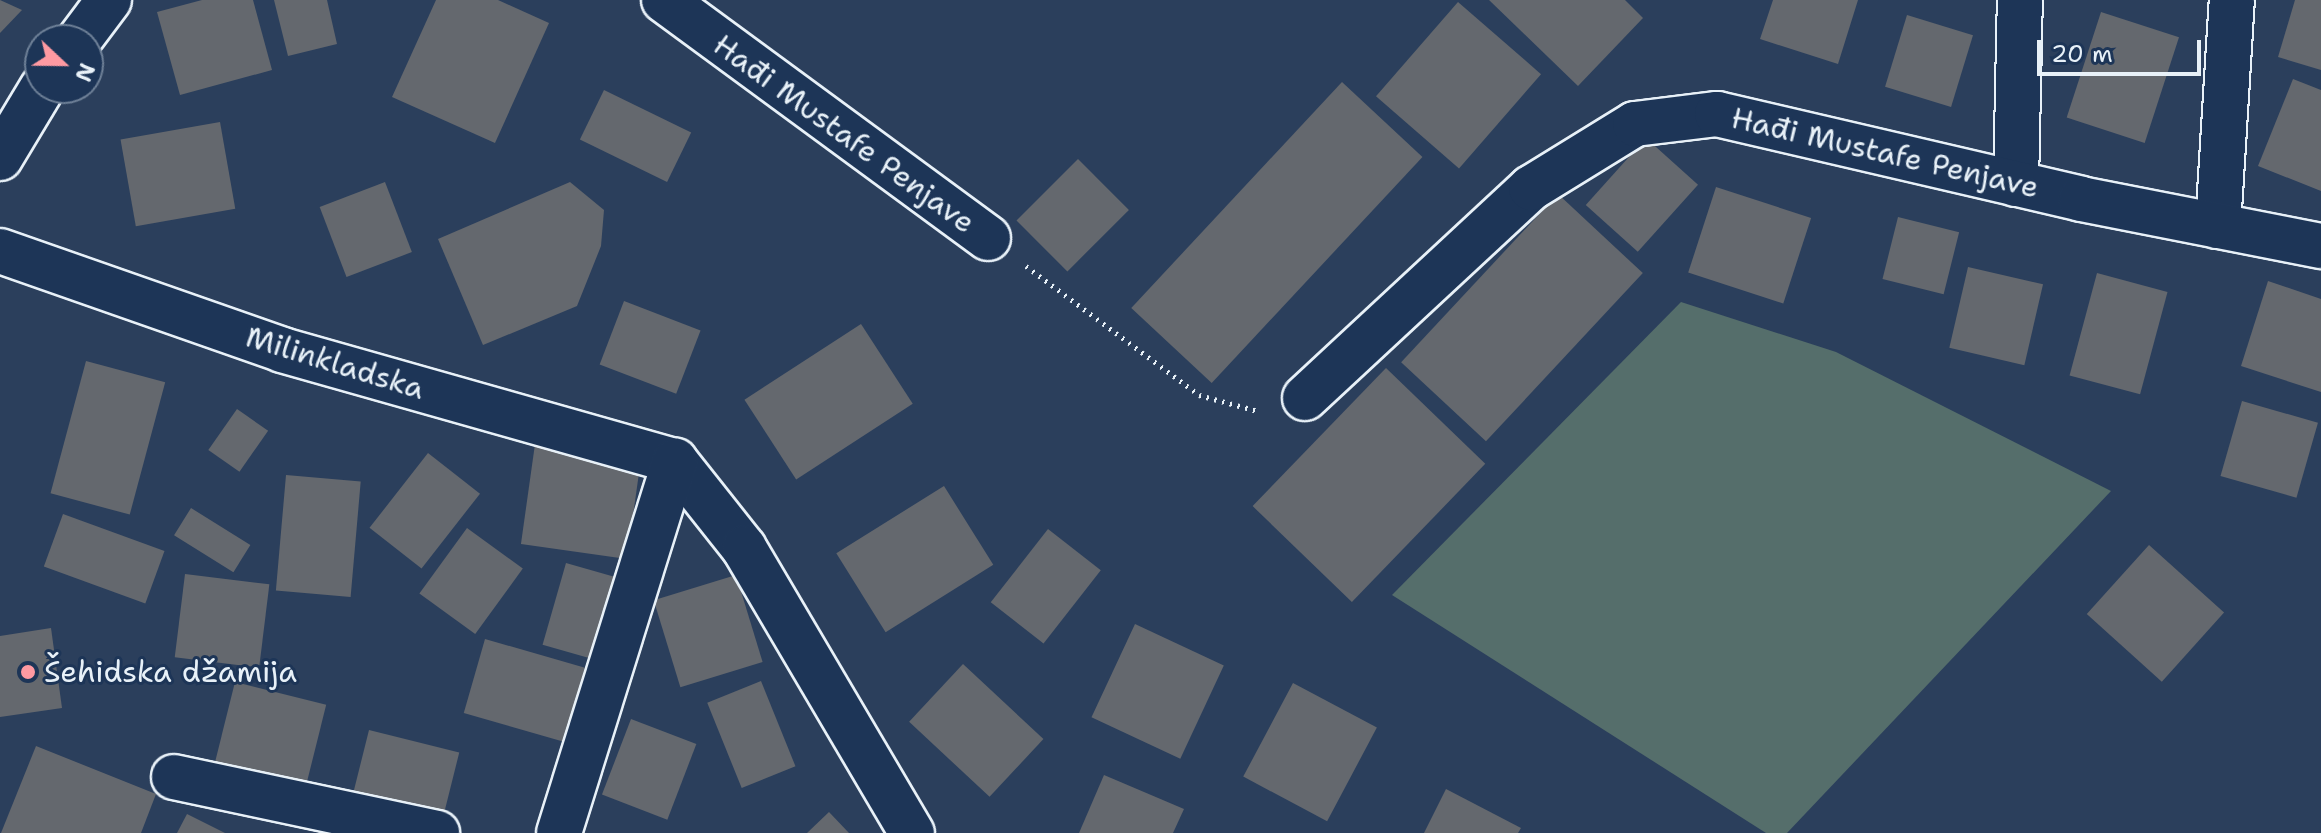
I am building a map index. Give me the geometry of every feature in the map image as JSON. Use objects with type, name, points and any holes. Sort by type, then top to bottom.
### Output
[{"type":"street","points":[[91,24],[109,0]]},
{"type":"street","name":"Hađi Mustafe Penjave","points":[[664,0],[988,238]]},
{"type":"street","points":[[2016,184],[2020,0]]},
{"type":"street","points":[[2218,226],[2232,0]]},
{"type":"street","points":[[0,158],[32,104]]},
{"type":"street","name":"Hađi Mustafe Penjave","points":[[1305,398],[1531,188],[1635,124],[1717,114],[2016,184],[2321,246]]},
{"type":"street","name":"Milinkladska","points":[[0,251],[282,350],[675,461]]},
{"type":"street","points":[[559,833],[675,461]]},
{"type":"street","points":[[675,461],[744,548],[912,833]]},
{"type":"street","points":[[174,777],[437,833]]},
{"type":"path","points":[[988,238],[1199,395],[1251,413],[1305,398]]},
{"type":"green space","points":[[1681,302],[1836,352],[2111,491],[1787,833],[1766,833],[1392,595]]},
{"type":"building","points":[[0,0],[22,10],[0,33]]},
{"type":"building","points":[[202,0],[253,0],[272,70],[180,95],[157,12]]},
{"type":"building","points":[[274,0],[327,0],[337,44],[288,56]]},
{"type":"building","points":[[436,0],[498,0],[549,23],[495,143],[392,97]]},
{"type":"building","points":[[1489,0],[1625,0],[1643,18],[1578,86]]},
{"type":"building","points":[[1773,0],[1858,0],[1838,64],[1760,39]]},
{"type":"building","points":[[2295,0],[2321,0],[2321,70],[2278,57]]},
{"type":"building","points":[[1458,2],[1541,74],[1459,169],[1376,96]]},
{"type":"building","points":[[2101,12],[2179,37],[2145,143],[2067,118]]},
{"type":"building","points":[[1907,15],[1973,35],[1951,107],[1885,87]]},
{"type":"building","points":[[2293,79],[2321,90],[2321,191],[2258,166]]},
{"type":"building","points":[[1342,82],[1422,157],[1212,383],[1131,308]]},
{"type":"building","points":[[604,90],[691,133],[667,182],[580,139]]},
{"type":"building","points":[[220,122],[235,209],[136,226],[121,140]]},
{"type":"building","points":[[1646,138],[1698,185],[1638,252],[1586,205]]},
{"type":"building","points":[[1078,159],[1129,210],[1067,271],[1016,221]]},
{"type":"building","points":[[385,182],[412,252],[347,277],[320,207]]},
{"type":"building","points":[[570,182],[604,210],[601,246],[577,306],[483,345],[438,239]]},
{"type":"building","points":[[1716,187],[1811,218],[1783,303],[1688,273]]},
{"type":"building","points":[[1558,194],[1643,273],[1486,441],[1401,362]]},
{"type":"building","points":[[1898,217],[1959,232],[1944,294],[1883,279]]},
{"type":"building","points":[[1968,267],[2043,284],[2024,365],[1949,348]]},
{"type":"building","points":[[2097,273],[2168,292],[2140,394],[2070,375]]},
{"type":"building","points":[[2268,281],[2321,299],[2321,392],[2241,366]]},
{"type":"building","points":[[624,301],[701,330],[676,394],[600,364]]},
{"type":"building","points":[[861,324],[913,404],[796,479],[744,400]]},
{"type":"building","points":[[86,361],[165,382],[130,515],[51,493]]},
{"type":"building","points":[[1386,368],[1485,464],[1352,602],[1253,506]]},
{"type":"building","points":[[2242,401],[2318,423],[2296,498],[2221,476]]},
{"type":"building","points":[[237,409],[268,431],[239,472],[208,450]]},
{"type":"building","points":[[535,444],[641,459],[627,559],[521,544]]},
{"type":"building","points":[[428,453],[480,494],[422,568],[370,528]]},
{"type":"building","points":[[286,475],[361,482],[351,597],[276,591]]},
{"type":"building","points":[[944,486],[993,565],[886,632],[836,553]]},
{"type":"building","points":[[191,508],[250,545],[233,572],[174,535]]},
{"type":"building","points":[[63,514],[164,551],[145,604],[44,567]]},
{"type":"building","points":[[467,528],[523,569],[475,634],[419,594]]},
{"type":"building","points":[[1048,529],[1101,570],[1044,644],[991,602]]},
{"type":"building","points":[[2149,545],[2224,613],[2162,682],[2087,614]]},
{"type":"building","points":[[566,563],[626,580],[602,662],[543,645]]},
{"type":"building","points":[[185,574],[269,584],[259,668],[175,657]]},
{"type":"building","points":[[736,575],[763,662],[680,687],[654,600]]},
{"type":"building","points":[[1135,624],[1224,665],[1180,759],[1091,717]]},
{"type":"building","name":"Šehidska džamija","points":[[51,628],[62,708],[0,717],[0,636]]},
{"type":"building","points":[[485,639],[585,668],[564,742],[464,713]]},
{"type":"building","points":[[963,664],[1043,739],[990,797],[909,722]]},
{"type":"building","points":[[761,681],[795,766],[742,788],[707,703]]},
{"type":"building","points":[[235,682],[326,705],[305,789],[214,766]]},
{"type":"building","points":[[1293,683],[1377,728],[1327,821],[1243,777]]},
{"type":"building","points":[[631,719],[696,744],[667,820],[602,795]]},
{"type":"building","points":[[369,730],[459,752],[441,824],[351,802]]},
{"type":"building","points":[[36,746],[156,794],[141,833],[1,833]]},
{"type":"building","points":[[1104,775],[1184,809],[1173,833],[1079,833]]},
{"type":"building","points":[[1446,789],[1521,828],[1518,833],[1424,833]]},
{"type":"building","points":[[829,812],[849,833],[807,833]]},
{"type":"building","points":[[187,814],[225,833],[177,833]]},
{"type":"place","name":"Šehidska džamija","points":[[28,672]]}]
